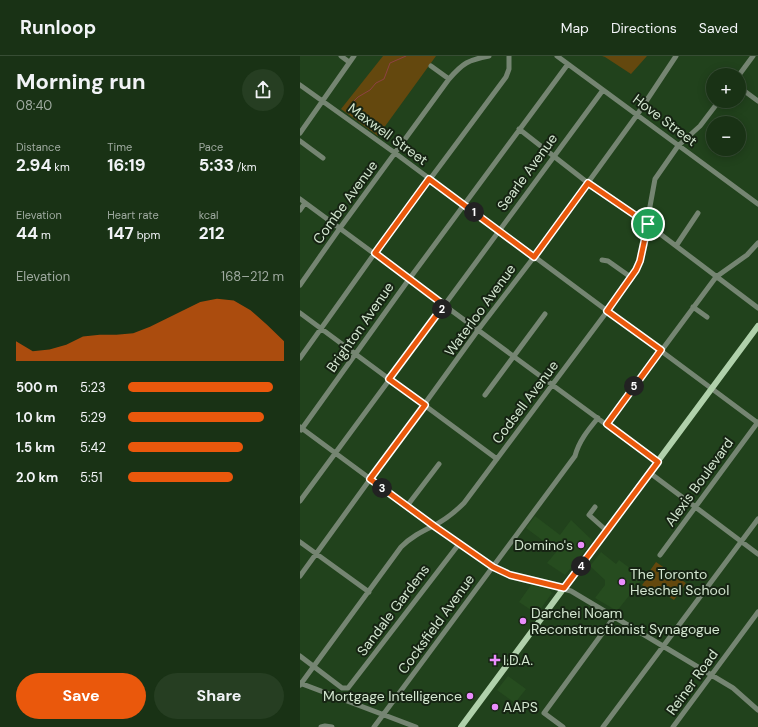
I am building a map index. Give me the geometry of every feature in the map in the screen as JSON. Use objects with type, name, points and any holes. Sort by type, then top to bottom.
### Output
[{"type":"main road","points":[[461,727],[758,326]]},
{"type":"street","points":[[341,56],[350,62]]},
{"type":"street","points":[[300,133],[354,56]]},
{"type":"street","points":[[395,153],[457,70],[472,58],[488,56]]},
{"type":"street","points":[[300,358],[429,179],[506,77],[509,69],[509,56]]},
{"type":"street","name":"Hove Street","points":[[557,56],[758,204]]},
{"type":"street","name":"Waterloo Avenue","points":[[300,576],[638,115],[676,56]]},
{"type":"street","points":[[744,68],[753,56]]},
{"type":"street","name":"Brighton Avenue","points":[[301,429],[409,279],[568,64]]},
{"type":"street","points":[[431,66],[449,79]]},
{"type":"street","name":"Maxwell Street","points":[[300,85],[395,153],[758,423]]},
{"type":"street","name":"Searle Avenue","points":[[300,500],[603,90]]},
{"type":"street","points":[[746,92],[758,101]]},
{"type":"street","name":"Codsell Avenue","points":[[300,684],[401,547],[416,534],[449,517],[464,503],[632,278],[640,261],[648,224],[655,179],[678,146],[700,126],[714,108]]},
{"type":"street","points":[[519,130],[588,183],[648,224],[758,308]]},
{"type":"street","points":[[300,141],[323,158]]},
{"type":"street","name":"Combe Avenue","points":[[300,285],[395,153]]},
{"type":"street","points":[[300,199],[658,462]]},
{"type":"street","points":[[300,210],[305,203]]},
{"type":"street","points":[[676,246],[698,213]]},
{"type":"street","points":[[607,424],[716,277],[746,255],[758,243]]},
{"type":"street","points":[[602,260],[608,261],[632,278]]},
{"type":"street","points":[[693,307],[708,317]]},
{"type":"street","points":[[300,313],[497,459]]},
{"type":"street","points":[[485,395],[545,314]]},
{"type":"street","name":"Cocksfield Avenue","points":[[374,727],[575,456],[577,447],[584,435],[598,418]]},
{"type":"street","name":"Alexis Boulevard","points":[[660,556],[758,423]]},
{"type":"street","points":[[301,429],[406,506],[493,567],[510,575],[564,588],[586,598],[712,675],[738,692],[758,710]]},
{"type":"street","points":[[406,506],[439,464]]},
{"type":"street","points":[[650,472],[758,554]]},
{"type":"street","points":[[595,507],[589,515],[607,531]]},
{"type":"street","points":[[603,727],[758,519]]},
{"type":"street","points":[[300,542],[369,592]]},
{"type":"street","name":"Sandale Gardens","points":[[314,666],[345,689],[348,688],[459,544]]},
{"type":"street","name":"Reiner Road","points":[[673,727],[758,612]]},
{"type":"street","points":[[563,727],[544,713],[615,616]]},
{"type":"street","points":[[300,656],[314,666]]},
{"type":"street","points":[[300,684],[416,727]]},
{"type":"street","points":[[321,727],[332,727]]},
{"type":"shaded area","points":[[383,56],[436,56],[378,136],[341,109]]},
{"type":"shaded area","points":[[602,56],[647,56],[631,74]]},
{"type":"shaded area","points":[[535,516],[560,535],[571,520],[593,541],[565,575],[547,563],[557,551],[526,528]]},
{"type":"shaded area","name":"The Toronto Heschel School","points":[[601,552],[616,564],[619,560],[643,578],[617,611],[595,598],[605,585],[605,580],[590,566]]},
{"type":"shaded area","points":[[656,562],[686,583],[674,600],[657,589],[654,593],[642,585],[645,581],[644,579]]},
{"type":"shaded area","points":[[531,585],[549,589],[552,593],[537,614],[519,602]]},
{"type":"shaded area","points":[[508,676],[526,689],[515,703],[497,690]]},
{"type":"waterway","points":[[349,106],[358,97],[370,90],[376,83],[384,79],[390,63],[406,56]]},
{"type":"place","name":"Domino's","points":[[581,545]]},
{"type":"place","name":"The Toronto Heschel School","points":[[622,582]]},
{"type":"place","name":"Darchei Noam Reconstructionist Synagogue","points":[[523,621]]},
{"type":"place","name":"I.D.A.","points":[[495,660]]},
{"type":"place","name":"Mortgage Intelligence","points":[[470,696]]},
{"type":"place","name":"AAPS","points":[[495,707]]},
{"type":"route","points":[[429,179],[534,257],[588,183],[648,224],[640,261],[636,270],[632,278],[607,311],[661,350],[607,424],[658,462],[564,588],[510,575],[493,567],[370,479],[425,405],[389,379],[444,305],[375,253],[429,179]]}]
